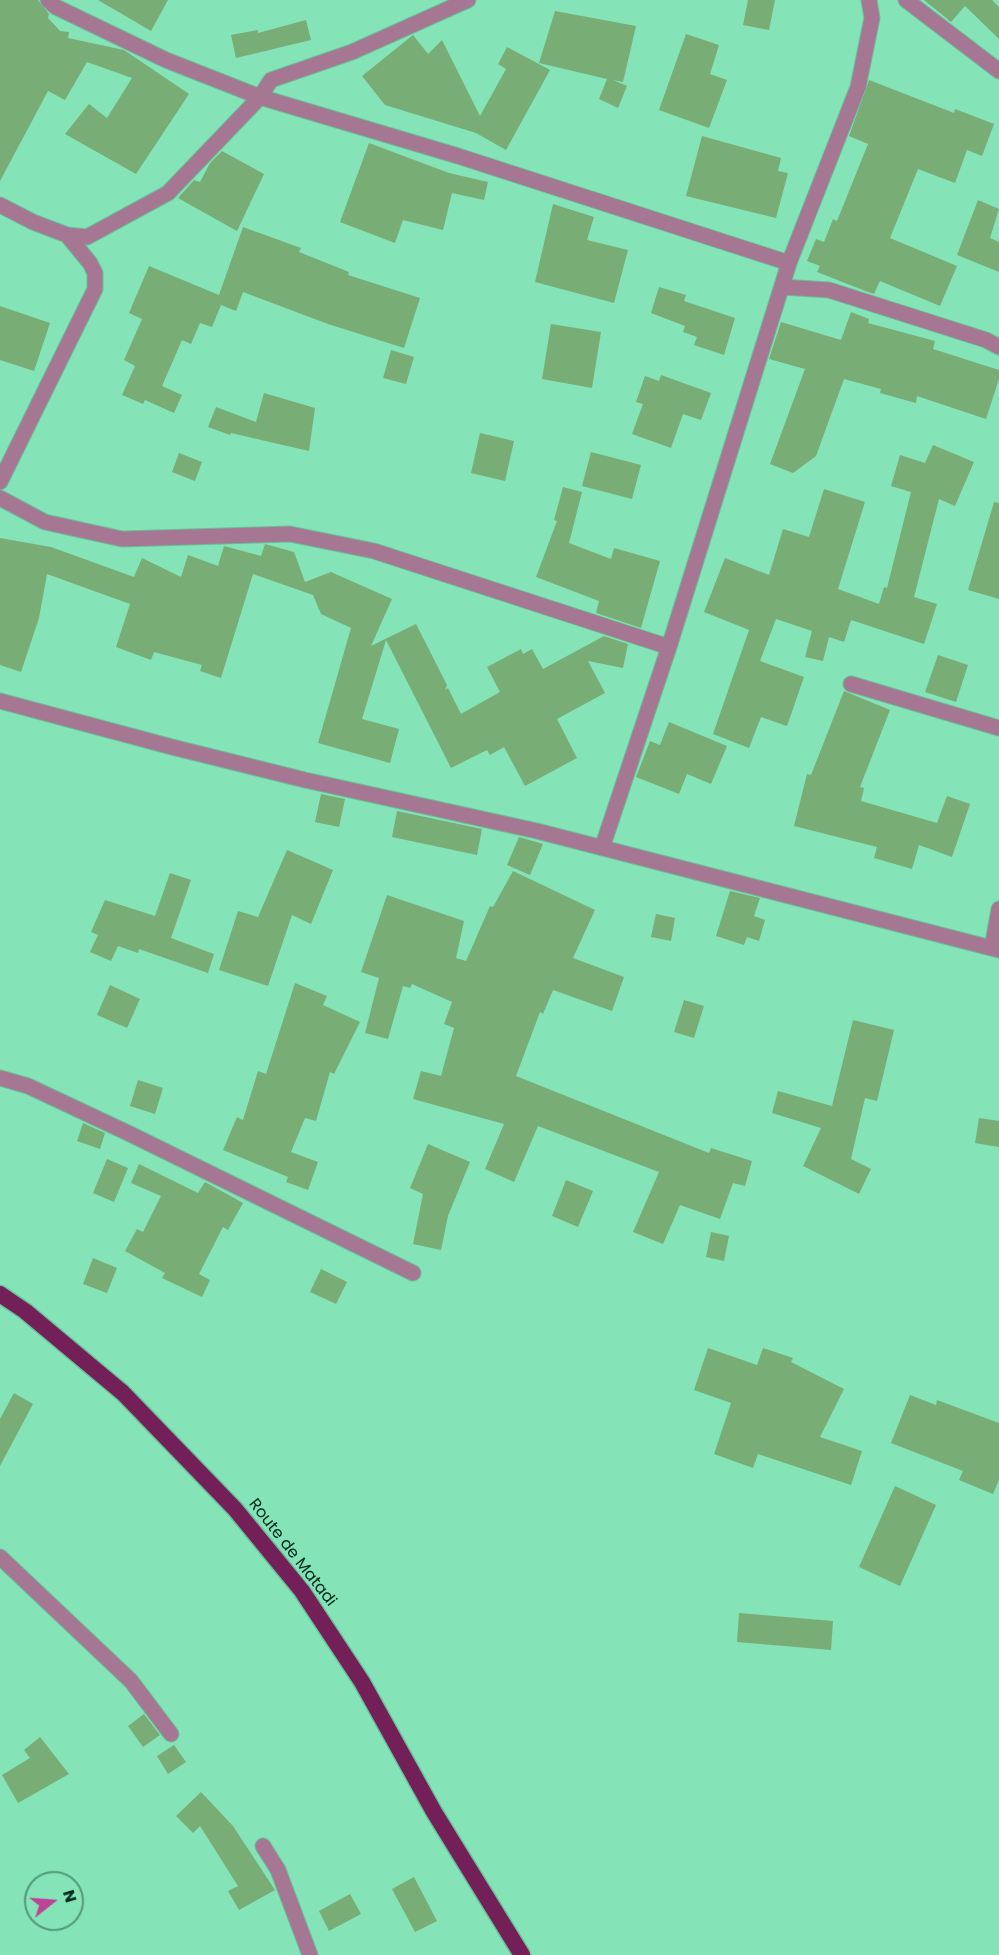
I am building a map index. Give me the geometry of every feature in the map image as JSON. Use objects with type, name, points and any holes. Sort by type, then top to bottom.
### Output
[{"type":"highway","name":"Route de Matadi","points":[[0,1294],[25,1311],[123,1393],[235,1509],[302,1591],[362,1682],[434,1812],[522,1955]]},
{"type":"street","points":[[48,0],[56,7],[166,60],[260,97],[458,156],[789,263]]},
{"type":"street","points":[[0,205],[33,222],[67,235],[87,237],[168,193],[260,97],[271,80],[352,52],[468,0]]},
{"type":"street","points":[[602,848],[669,647],[789,263],[858,87],[872,18],[869,0]]},
{"type":"street","points":[[906,0],[999,71]]},
{"type":"street","points":[[0,482],[95,289],[95,273],[90,263],[67,235]]},
{"type":"street","points":[[782,287],[829,290],[986,340],[999,347]]},
{"type":"street","points":[[0,498],[45,522],[122,539],[291,534],[374,551],[669,647]]},
{"type":"street","points":[[851,684],[999,728]]},
{"type":"street","points":[[0,701],[272,772],[537,831],[995,949],[999,909]]},
{"type":"street","points":[[0,1078],[28,1086],[128,1133],[413,1273]]},
{"type":"street","points":[[0,1557],[131,1681],[171,1734]]},
{"type":"street","points":[[263,1846],[278,1870],[310,1955]]},
{"type":"building","points":[[0,0],[38,0],[49,14],[48,18],[60,31],[69,32],[68,38],[124,50],[189,94],[136,174],[65,134],[89,104],[107,118],[132,78],[87,62],[65,100],[48,91],[0,181]]},
{"type":"building","points":[[98,0],[168,0],[151,31]]},
{"type":"building","points":[[748,0],[775,0],[769,30],[743,25]]},
{"type":"building","points":[[924,0],[992,0],[999,7],[999,39],[965,6],[951,22]]},
{"type":"building","points":[[555,11],[636,26],[623,82],[613,80],[627,86],[618,108],[599,99],[607,79],[539,63]]},
{"type":"building","points":[[306,20],[311,40],[236,58],[231,35],[258,30],[258,33]]},
{"type":"building","points":[[686,34],[719,45],[710,74],[727,80],[709,128],[659,110]]},
{"type":"building","points":[[413,35],[428,54],[442,40],[480,116],[506,69],[498,64],[507,47],[550,70],[506,150],[476,133],[385,105],[362,76]]},
{"type":"building","points":[[869,80],[954,113],[955,109],[994,124],[982,156],[967,150],[955,183],[918,169],[890,238],[957,266],[940,306],[880,281],[874,294],[868,292],[817,272],[820,266],[807,261],[816,239],[824,242],[833,219],[837,221],[868,144],[849,136]]},
{"type":"building","points":[[702,136],[781,158],[778,171],[788,173],[776,218],[686,196]]},
{"type":"building","points":[[369,143],[449,173],[488,182],[484,200],[452,193],[443,230],[403,220],[395,243],[340,222]]},
{"type":"building","points":[[222,151],[264,174],[237,231],[178,198],[194,180],[200,182],[210,163]]},
{"type":"building","points":[[978,200],[999,209],[990,238],[999,242],[999,272],[957,255]]},
{"type":"building","points":[[553,204],[594,217],[587,240],[628,250],[614,303],[535,282]]},
{"type":"building","points":[[243,227],[301,248],[299,252],[349,272],[348,275],[420,298],[404,348],[328,324],[243,292],[236,311],[221,305],[212,327],[200,323],[191,344],[182,340],[162,386],[182,395],[174,413],[145,400],[143,404],[122,395],[135,366],[124,360],[142,319],[129,313],[149,266],[219,295]]},
{"type":"building","points":[[659,287],[686,295],[684,301],[735,318],[724,355],[694,345],[697,337],[683,332],[685,326],[651,313]]},
{"type":"building","points":[[0,306],[50,323],[34,371],[0,360]]},
{"type":"building","points":[[851,312],[869,319],[868,323],[935,341],[933,349],[999,370],[999,379],[986,419],[917,396],[916,403],[880,393],[881,389],[844,379],[816,456],[793,473],[770,464],[805,369],[769,359],[781,322],[841,340]]},
{"type":"building","points":[[551,324],[601,332],[592,388],[542,379]]},
{"type":"building","points":[[391,350],[414,357],[406,384],[383,378]]},
{"type":"building","points":[[661,375],[711,393],[701,420],[683,414],[671,448],[632,434],[643,404],[636,402],[645,376],[659,381]]},
{"type":"building","points":[[264,393],[315,408],[309,451],[231,433],[230,435],[208,427],[216,407],[256,422]]},
{"type":"building","points":[[480,433],[514,441],[505,481],[471,473]]},
{"type":"building","points":[[933,445],[974,462],[955,506],[939,499],[914,597],[937,604],[924,644],[851,620],[844,642],[829,637],[823,661],[805,657],[812,631],[776,619],[760,661],[804,677],[787,726],[761,717],[749,748],[713,734],[749,630],[704,612],[725,558],[769,575],[783,529],[809,537],[824,489],[865,502],[838,589],[879,604],[884,587],[887,588],[911,492],[891,486],[900,455],[925,463]]},
{"type":"building","points":[[591,452],[641,465],[632,499],[582,486]]},
{"type":"building","points":[[179,453],[202,462],[195,481],[172,472]]},
{"type":"building","points":[[563,487],[582,492],[569,543],[611,559],[614,548],[660,561],[641,628],[596,613],[599,601],[536,577],[557,521],[554,520]]},
{"type":"building","points":[[994,502],[999,503],[999,599],[968,590]]},
{"type":"building","points":[[0,538],[51,547],[134,577],[142,558],[181,577],[188,555],[218,566],[224,546],[261,556],[265,544],[294,552],[305,582],[331,572],[392,599],[371,646],[416,624],[447,685],[445,690],[448,688],[461,714],[500,692],[487,667],[521,649],[523,654],[532,649],[543,669],[604,636],[628,644],[623,668],[588,661],[605,693],[557,719],[577,758],[525,786],[504,747],[490,755],[487,750],[451,768],[386,640],[362,719],[399,729],[390,763],[318,743],[351,628],[321,614],[313,595],[253,574],[221,678],[200,671],[202,665],[154,652],[151,660],[116,647],[130,604],[47,574],[39,618],[21,672],[0,665]]},
{"type":"building","points":[[938,655],[968,665],[956,702],[925,692]]},
{"type":"building","points":[[844,691],[890,710],[860,787],[864,788],[861,801],[937,823],[947,796],[970,804],[952,857],[919,845],[912,869],[874,858],[877,847],[794,826],[807,774],[811,775]]},
{"type":"building","points":[[669,722],[727,746],[711,784],[687,774],[679,794],[636,777],[650,741],[660,745]]},
{"type":"building","points":[[321,794],[345,799],[339,827],[315,822]]},
{"type":"building","points":[[397,811],[482,829],[477,855],[392,837]]},
{"type":"building","points":[[519,837],[543,844],[530,875],[507,865]]},
{"type":"building","points":[[287,850],[333,870],[311,924],[292,915],[268,986],[219,970],[238,911],[258,917]]},
{"type":"building","points":[[513,871],[595,910],[573,958],[624,977],[612,1011],[553,990],[543,1014],[540,1012],[516,1076],[709,1153],[711,1148],[752,1161],[745,1186],[733,1183],[720,1219],[680,1205],[663,1244],[633,1232],[659,1172],[538,1126],[514,1182],[485,1169],[504,1124],[413,1099],[421,1071],[441,1076],[454,1028],[444,1024],[452,1002],[412,984],[410,988],[403,986],[388,1039],[365,1033],[379,978],[361,972],[387,895],[464,921],[456,958],[466,961],[490,906],[493,907]]},
{"type":"building","points":[[170,873],[191,880],[171,938],[214,954],[208,973],[139,949],[138,953],[118,946],[111,961],[90,952],[98,935],[91,932],[105,900],[155,916]]},
{"type":"building","points":[[730,891],[760,898],[754,916],[765,920],[759,941],[747,937],[744,945],[716,936]]},
{"type":"building","points":[[656,914],[675,918],[671,941],[651,937]]},
{"type":"building","points":[[295,983],[327,996],[323,1005],[360,1022],[334,1074],[330,1072],[316,1121],[305,1118],[291,1152],[318,1162],[308,1190],[286,1182],[288,1177],[223,1150],[237,1117],[243,1120],[258,1071],[266,1074]]},
{"type":"building","points":[[110,985],[140,999],[127,1028],[97,1015]]},
{"type":"building","points":[[684,1000],[704,1006],[694,1038],[674,1032]]},
{"type":"building","points":[[853,1020],[894,1030],[877,1101],[865,1098],[851,1159],[871,1169],[859,1194],[803,1166],[821,1128],[772,1113],[778,1091],[832,1106]]},
{"type":"building","points":[[138,1080],[163,1088],[155,1114],[130,1106]]},
{"type":"building","points":[[979,1118],[999,1121],[999,1147],[975,1143]]},
{"type":"building","points":[[83,1123],[105,1133],[100,1149],[77,1141]]},
{"type":"building","points":[[428,1144],[470,1162],[448,1216],[441,1250],[413,1244],[423,1194],[410,1188]]},
{"type":"building","points":[[107,1159],[128,1168],[114,1202],[93,1193]]},
{"type":"building","points":[[139,1164],[198,1193],[205,1182],[243,1203],[228,1230],[223,1227],[199,1274],[210,1280],[202,1297],[162,1278],[165,1273],[125,1251],[137,1229],[143,1232],[161,1196],[131,1183]]},
{"type":"building","points":[[566,1180],[593,1191],[578,1227],[552,1216]]},
{"type":"building","points":[[711,1232],[729,1236],[724,1261],[706,1257]]},
{"type":"building","points":[[93,1258],[117,1268],[107,1293],[83,1284]]},
{"type":"building","points":[[321,1269],[347,1282],[336,1304],[310,1292]]},
{"type":"building","points":[[708,1348],[757,1365],[763,1348],[793,1358],[791,1362],[844,1389],[820,1437],[862,1451],[851,1485],[758,1454],[753,1468],[714,1454],[731,1403],[694,1390]]},
{"type":"building","points":[[14,1393],[33,1404],[0,1466],[0,1419]]},
{"type":"building","points":[[910,1395],[936,1405],[937,1400],[999,1423],[999,1480],[993,1494],[959,1480],[963,1471],[891,1443]]},
{"type":"building","points":[[895,1486],[936,1505],[900,1586],[859,1567]]},
{"type":"building","points":[[739,1613],[833,1621],[831,1650],[737,1642]]},
{"type":"building","points":[[144,1714],[160,1735],[143,1747],[128,1726]]},
{"type":"building","points":[[40,1737],[69,1774],[18,1803],[2,1775],[30,1758],[24,1750]]},
{"type":"building","points":[[174,1745],[186,1762],[168,1774],[157,1756]]},
{"type":"building","points":[[201,1792],[233,1826],[275,1890],[239,1910],[228,1891],[238,1886],[200,1826],[193,1833],[176,1816]]},
{"type":"building","points":[[414,1877],[437,1921],[415,1932],[392,1889]]},
{"type":"building","points":[[350,1894],[361,1914],[329,1931],[319,1911]]}]
